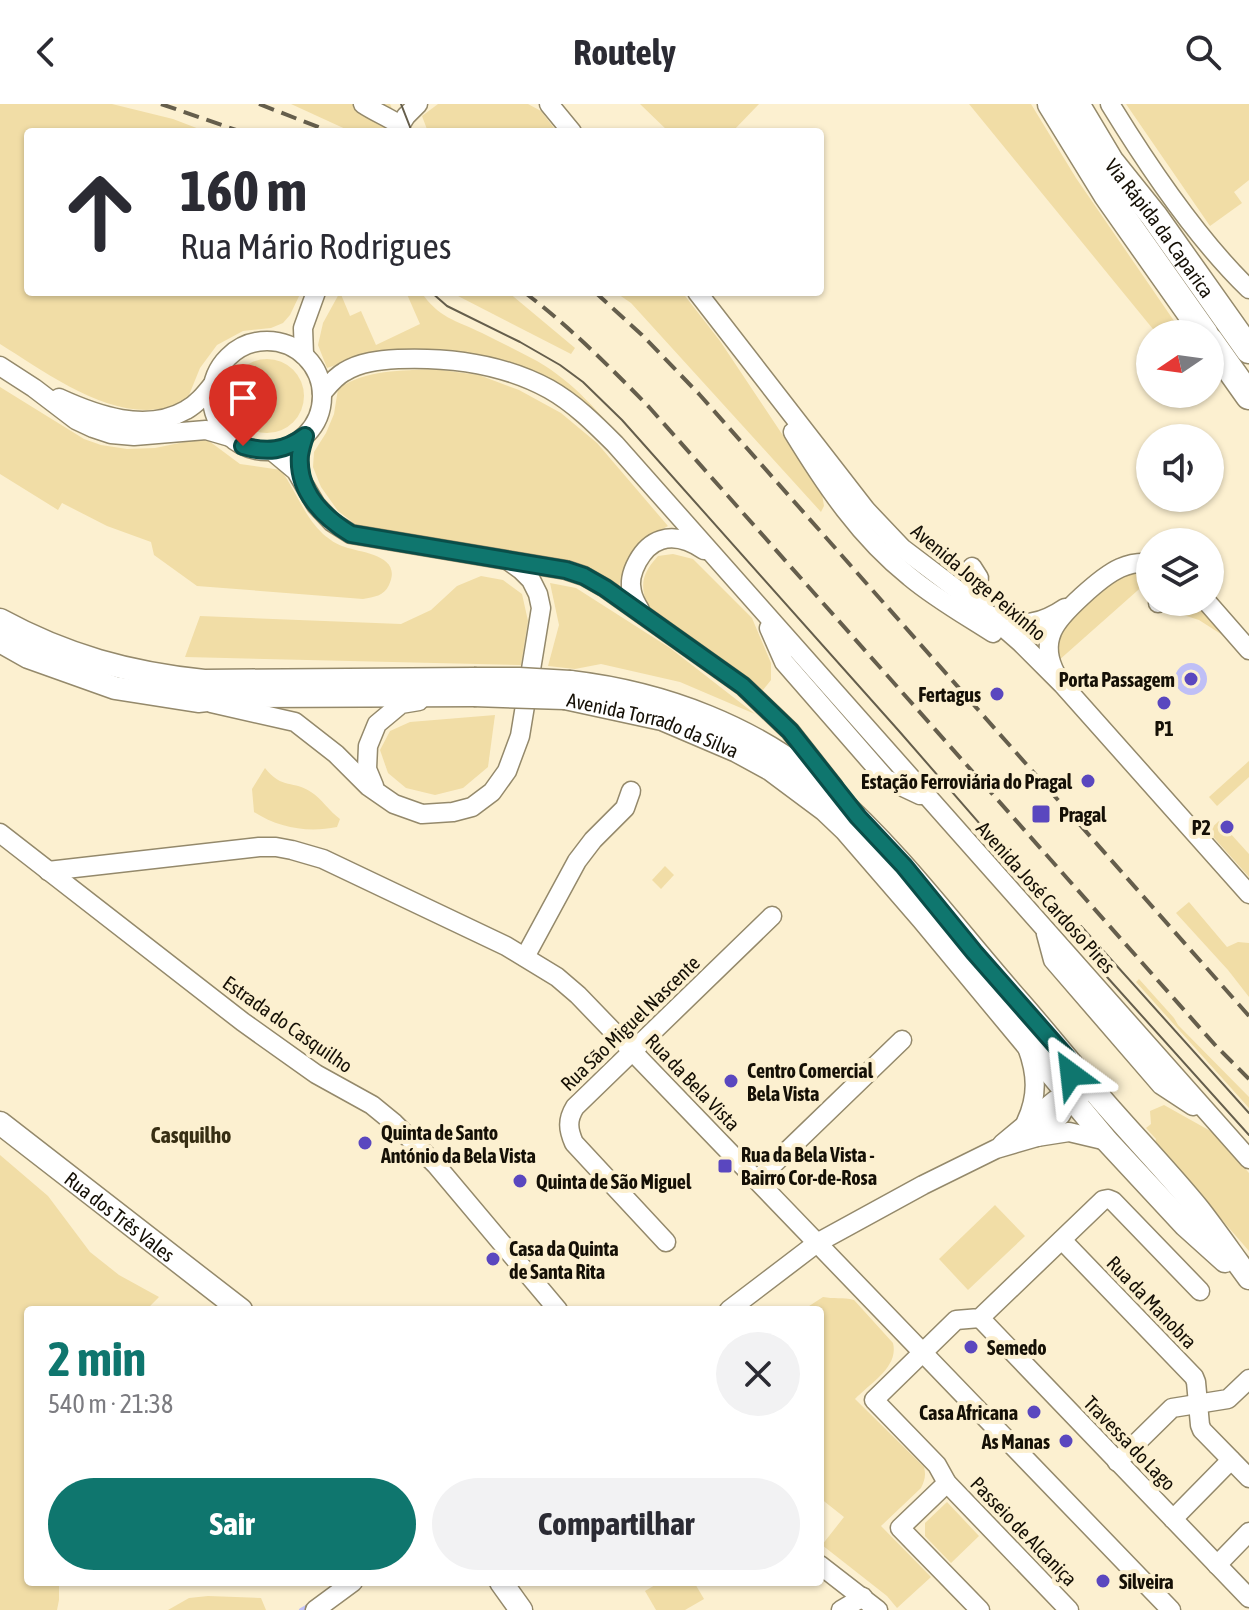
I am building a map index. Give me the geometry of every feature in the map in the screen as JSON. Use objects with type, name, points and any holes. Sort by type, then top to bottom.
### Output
[{"type":"highway","name":"Via Rápida da Caparica","points":[[1051,104],[1107,195],[1195,320]]},
{"type":"highway","name":"Via Rápida da Caparica","points":[[1076,104],[1110,161],[1154,216],[1249,350]]},
{"type":"highway","points":[[1090,104],[1154,216]]},
{"type":"highway","points":[[1224,361],[1249,396]]},
{"type":"main road","name":"Avenida Torrado da Silva","points":[[0,620],[70,653],[162,677],[204,681],[474,687]]},
{"type":"main road","points":[[0,626],[25,633]]},
{"type":"main road","name":"Avenida Torrado da Silva","points":[[0,641],[28,657],[115,688],[198,701],[243,696],[441,696],[519,679],[568,690],[662,719],[737,751],[802,792],[864,849],[1107,1141],[1185,1225],[1249,1280]]},
{"type":"main road","name":"Avenida Torrado da Silva","points":[[568,690],[638,693],[682,707],[762,744],[828,790],[904,866],[974,952],[1199,1210],[1249,1280]]},
{"type":"main road","name":"Rua dos Três Vales","points":[[0,1123],[236,1306]]},
{"type":"main road","points":[[504,1586],[521,1610]]},
{"type":"street","points":[[363,104],[388,116],[398,128],[418,104]]},
{"type":"street","points":[[549,104],[569,128]]},
{"type":"street","points":[[1110,104],[1207,244],[1249,289]]},
{"type":"street","points":[[1208,292],[1249,342]]},
{"type":"street","name":"Avenida Jorge Peixinho","points":[[700,296],[886,532],[1020,642],[1063,685],[1249,894]]},
{"type":"street","points":[[272,341],[296,323],[314,298]]},
{"type":"street","points":[[304,355],[303,328],[314,298]]},
{"type":"street","points":[[256,341],[289,345],[304,355],[313,366],[322,393],[315,424],[305,436],[284,449],[272,451],[243,446],[230,437],[214,413],[212,399],[218,369],[228,356],[256,341]]},
{"type":"street","points":[[745,355],[818,473],[853,522],[912,579],[993,633]]},
{"type":"street","name":"Avenida José Cardoso Pires","points":[[322,393],[345,371],[358,366],[387,360],[451,360],[490,367],[539,384],[562,397],[593,422],[1249,1159]]},
{"type":"street","points":[[0,366],[76,420],[111,434],[150,436],[206,430],[230,437]]},
{"type":"street","points":[[34,388],[97,413],[140,420],[171,416],[187,410],[213,384]]},
{"type":"street","points":[[303,481],[300,455],[305,436]]},
{"type":"street","points":[[272,451],[296,471],[316,505],[332,522],[351,534],[566,570],[584,576],[743,686],[790,731],[858,817]]},
{"type":"street","name":"Avenida José Cardoso Pires","points":[[641,613],[631,590],[633,569],[643,553],[660,540],[678,540],[693,542],[714,557]]},
{"type":"street","points":[[198,701],[295,722],[336,754],[368,786],[394,804],[422,814],[472,807],[492,792],[507,771],[520,736],[541,608],[531,580],[507,561]]},
{"type":"street","points":[[972,567],[979,578],[974,602],[1011,623],[1030,624],[1045,620],[1081,598],[1116,570],[1136,564]]},
{"type":"street","points":[[1063,685],[1051,662],[1049,643],[1058,622],[1081,598]]},
{"type":"street","points":[[1219,616],[1249,650]]},
{"type":"street","points":[[394,804],[374,786],[367,769],[368,746],[377,724],[401,704],[441,696]]},
{"type":"street","points":[[525,957],[577,861],[625,808],[631,791]]},
{"type":"street","name":"Estrada do Casquilho","points":[[0,833],[243,1022],[316,1074],[372,1105],[394,1123],[436,1165],[555,1306]]},
{"type":"street","name":"Rua da Bela Vista","points":[[48,871],[242,848],[276,847],[323,859],[525,957],[568,986],[633,1051],[1171,1610]]},
{"type":"street","name":"Rua São Miguel Nascente","points":[[666,1242],[574,1143],[568,1130],[568,1118],[575,1107],[772,916]]},
{"type":"street","points":[[757,1180],[902,1040]]},
{"type":"street","points":[[1025,1041],[1035,1075],[1036,1093],[1030,1132]]},
{"type":"street","points":[[734,1306],[817,1243],[1061,1115],[1071,1097],[1067,1058]]},
{"type":"street","points":[[1071,1097],[1100,1098]]},
{"type":"street","points":[[1030,1132],[1069,1132],[1107,1141]]},
{"type":"street","points":[[922,1352],[956,1320],[980,1318],[1106,1200],[1111,1200],[1200,1291]]},
{"type":"street","name":"Rua da Manobra","points":[[1062,1240],[1194,1377],[1202,1430],[1249,1478]]},
{"type":"street","name":"Travessa do Lago","points":[[980,1318],[1249,1598]]},
{"type":"street","name":"Passeio de Alcaniça","points":[[922,1352],[874,1400],[937,1465],[947,1483],[1069,1610]]},
{"type":"street","points":[[1117,1462],[1172,1408],[1228,1399],[1249,1379]]},
{"type":"street","points":[[1173,1519],[1231,1460]]},
{"type":"street","points":[[947,1483],[900,1528],[980,1610]]},
{"type":"street","points":[[1217,1565],[1249,1532]]},
{"type":"street","points":[[824,1568],[878,1610]]},
{"type":"street","points":[[315,1610],[348,1586]]},
{"type":"street","points":[[841,1610],[863,1597]]},
{"type":"shaded area","points":[[0,104],[112,104],[197,128],[24,128],[24,296],[299,296],[283,323],[271,328],[243,331],[217,345],[200,368],[187,400],[163,408],[139,410],[90,396],[0,344]]},
{"type":"shaded area","points":[[291,104],[390,104],[393,111],[384,128],[343,128]]},
{"type":"shaded area","points":[[438,104],[528,104],[541,111],[554,128],[426,128],[422,116]]},
{"type":"shaded area","points":[[640,104],[759,104],[736,128],[665,128]]},
{"type":"shaded area","points":[[969,104],[1031,104],[1076,178],[1173,320],[1146,320]]},
{"type":"shaded area","points":[[1126,104],[1249,104],[1249,180],[1234,192],[1242,203],[1210,226]]},
{"type":"shaded area","points":[[338,296],[342,296],[350,316],[361,311],[376,345],[420,324],[408,296],[424,296],[434,308],[448,317],[551,370],[586,399],[628,446],[499,360],[447,350],[363,356],[327,368],[318,345],[323,323]]},
{"type":"shaded area","points":[[458,296],[513,296],[575,348],[571,354]]},
{"type":"shaded area","points":[[621,296],[685,296],[720,341],[822,494],[824,506],[821,512],[631,303]]},
{"type":"shaded area","points":[[260,359],[274,359],[288,365],[298,375],[304,396],[302,410],[288,427],[274,433],[260,433],[246,427],[236,417],[230,403],[230,389],[236,375],[246,365]]},
{"type":"shaded area","points":[[434,369],[479,375],[519,390],[561,413],[597,443],[668,526],[634,550],[618,589],[359,527],[338,511],[321,487],[313,467],[314,452],[334,414],[338,389],[372,374]]},
{"type":"shaded area","points":[[0,387],[84,439],[101,445],[127,449],[155,448],[199,439],[209,441],[240,464],[281,470],[323,534],[339,545],[386,561],[392,575],[387,589],[375,597],[363,599],[197,586],[154,555],[151,542],[107,526],[62,503],[58,510],[0,474]]},
{"type":"shaded area","points":[[673,554],[693,559],[752,618],[771,663],[771,680],[763,690],[647,606],[643,585],[649,568],[658,556]]},
{"type":"shaded area","points":[[1136,572],[1136,592],[1058,661],[1056,647],[1064,625],[1119,577]]},
{"type":"shaded area","points":[[481,576],[503,580],[522,594],[528,621],[521,665],[185,657],[200,616],[401,624],[431,610],[457,586]]},
{"type":"shaded area","points":[[550,583],[576,588],[670,648],[755,714],[680,682],[601,664],[575,669],[548,666],[559,625]]},
{"type":"shaded area","points":[[1186,616],[1207,616],[1224,636],[1199,620]]},
{"type":"shaded area","points":[[495,715],[488,767],[463,788],[435,795],[406,788],[388,773],[380,750],[390,731],[410,722]]},
{"type":"shaded area","points":[[1249,761],[1249,777],[1217,806],[1209,797]]},
{"type":"shaded area","points":[[265,768],[277,779],[305,788],[315,795],[340,819],[337,827],[294,828],[254,812],[252,789]]},
{"type":"shaded area","points":[[1219,821],[1249,854],[1249,877],[1208,831]]},
{"type":"shaded area","points":[[665,866],[674,875],[661,889],[652,880]]},
{"type":"shaded area","points":[[1189,902],[1227,947],[1238,942],[1249,943],[1249,997],[1176,913]]},
{"type":"shaded area","points":[[1139,979],[1178,1025],[1249,1097],[1249,1108],[1136,982]]},
{"type":"shaded area","points":[[1164,1105],[1214,1133],[1249,1173],[1249,1251],[1155,1143],[1156,1139],[1146,1128],[1151,1124],[1150,1111]]},
{"type":"shaded area","points":[[0,1155],[48,1196],[90,1252],[119,1275],[159,1297],[150,1306],[24,1306],[24,1586],[59,1586],[59,1600],[57,1610],[0,1610]]},
{"type":"shaded area","points":[[995,1205],[1025,1236],[968,1290],[939,1259]]},
{"type":"shaded area","points":[[823,1297],[854,1300],[893,1343],[894,1352],[888,1367],[855,1399],[924,1467],[925,1478],[921,1488],[881,1526],[931,1577],[897,1608],[887,1596],[824,1547],[844,1517],[824,1501],[824,1306],[809,1306]]},
{"type":"shaded area","points":[[947,1502],[979,1536],[951,1563],[925,1536],[925,1523]]},
{"type":"shaded area","points":[[653,1586],[696,1586],[704,1599],[685,1610],[656,1610],[645,1591]]},
{"type":"shaded area","points":[[189,1598],[261,1598],[266,1610],[168,1610]]},
{"type":"water","points":[[1191,663],[1202,668],[1207,679],[1202,690],[1191,695],[1180,690],[1175,679],[1180,668]]},
{"type":"waterway","points":[[301,1610],[310,1605]]},
{"type":"tram line","points":[[401,104],[410,128]]},
{"type":"tram line","points":[[436,296],[447,306],[560,365],[583,382],[622,420],[1074,929],[1107,977],[1249,1135]]},
{"type":"tram line","points":[[1081,926],[1249,1113]]},
{"type":"railway","points":[[161,104],[230,128]]},
{"type":"railway","points":[[259,104],[321,128]]},
{"type":"railway","points":[[529,296],[573,333],[649,407],[1216,1046],[1249,1079]]},
{"type":"railway","points":[[599,296],[699,394],[1249,1016]]},
{"type":"place","name":"Porta Passagem","points":[[1191,679]]},
{"type":"place","name":"Fertagus","points":[[997,694]]},
{"type":"place","name":"P1","points":[[1164,703]]},
{"type":"place","name":"Estação Ferroviária do Pragal","points":[[1088,781]]},
{"type":"place","name":"Pragal","points":[[1041,814]]},
{"type":"place","name":"P2","points":[[1227,827]]},
{"type":"place","name":"Centro Comercial Bela Vista","points":[[731,1081]]},
{"type":"place","name":"Quinta de Santo António da Bela Vista","points":[[365,1143]]},
{"type":"place","name":"Rua da Bela Vista - Bairro Cor-de-Rosa","points":[[725,1166]]},
{"type":"place","name":"Quinta de São Miguel","points":[[520,1181]]},
{"type":"place","name":"Casa da Quinta de Santa Rita","points":[[493,1259]]},
{"type":"place","name":"Semedo","points":[[971,1347]]},
{"type":"place","name":"Casa Africana","points":[[1034,1412]]},
{"type":"place","name":"As Manas","points":[[1066,1441]]},
{"type":"place","name":"Silveira","points":[[1103,1581]]},
{"type":"district","name":"Casquilho","points":[[191,1135]]},
{"type":"route","points":[[243,446],[272,451],[284,449],[305,436],[300,455],[303,481],[316,505],[332,522],[351,534],[566,570],[584,576],[743,686],[790,731],[858,817],[904,866],[1067,1058],[1071,1074]]}]
